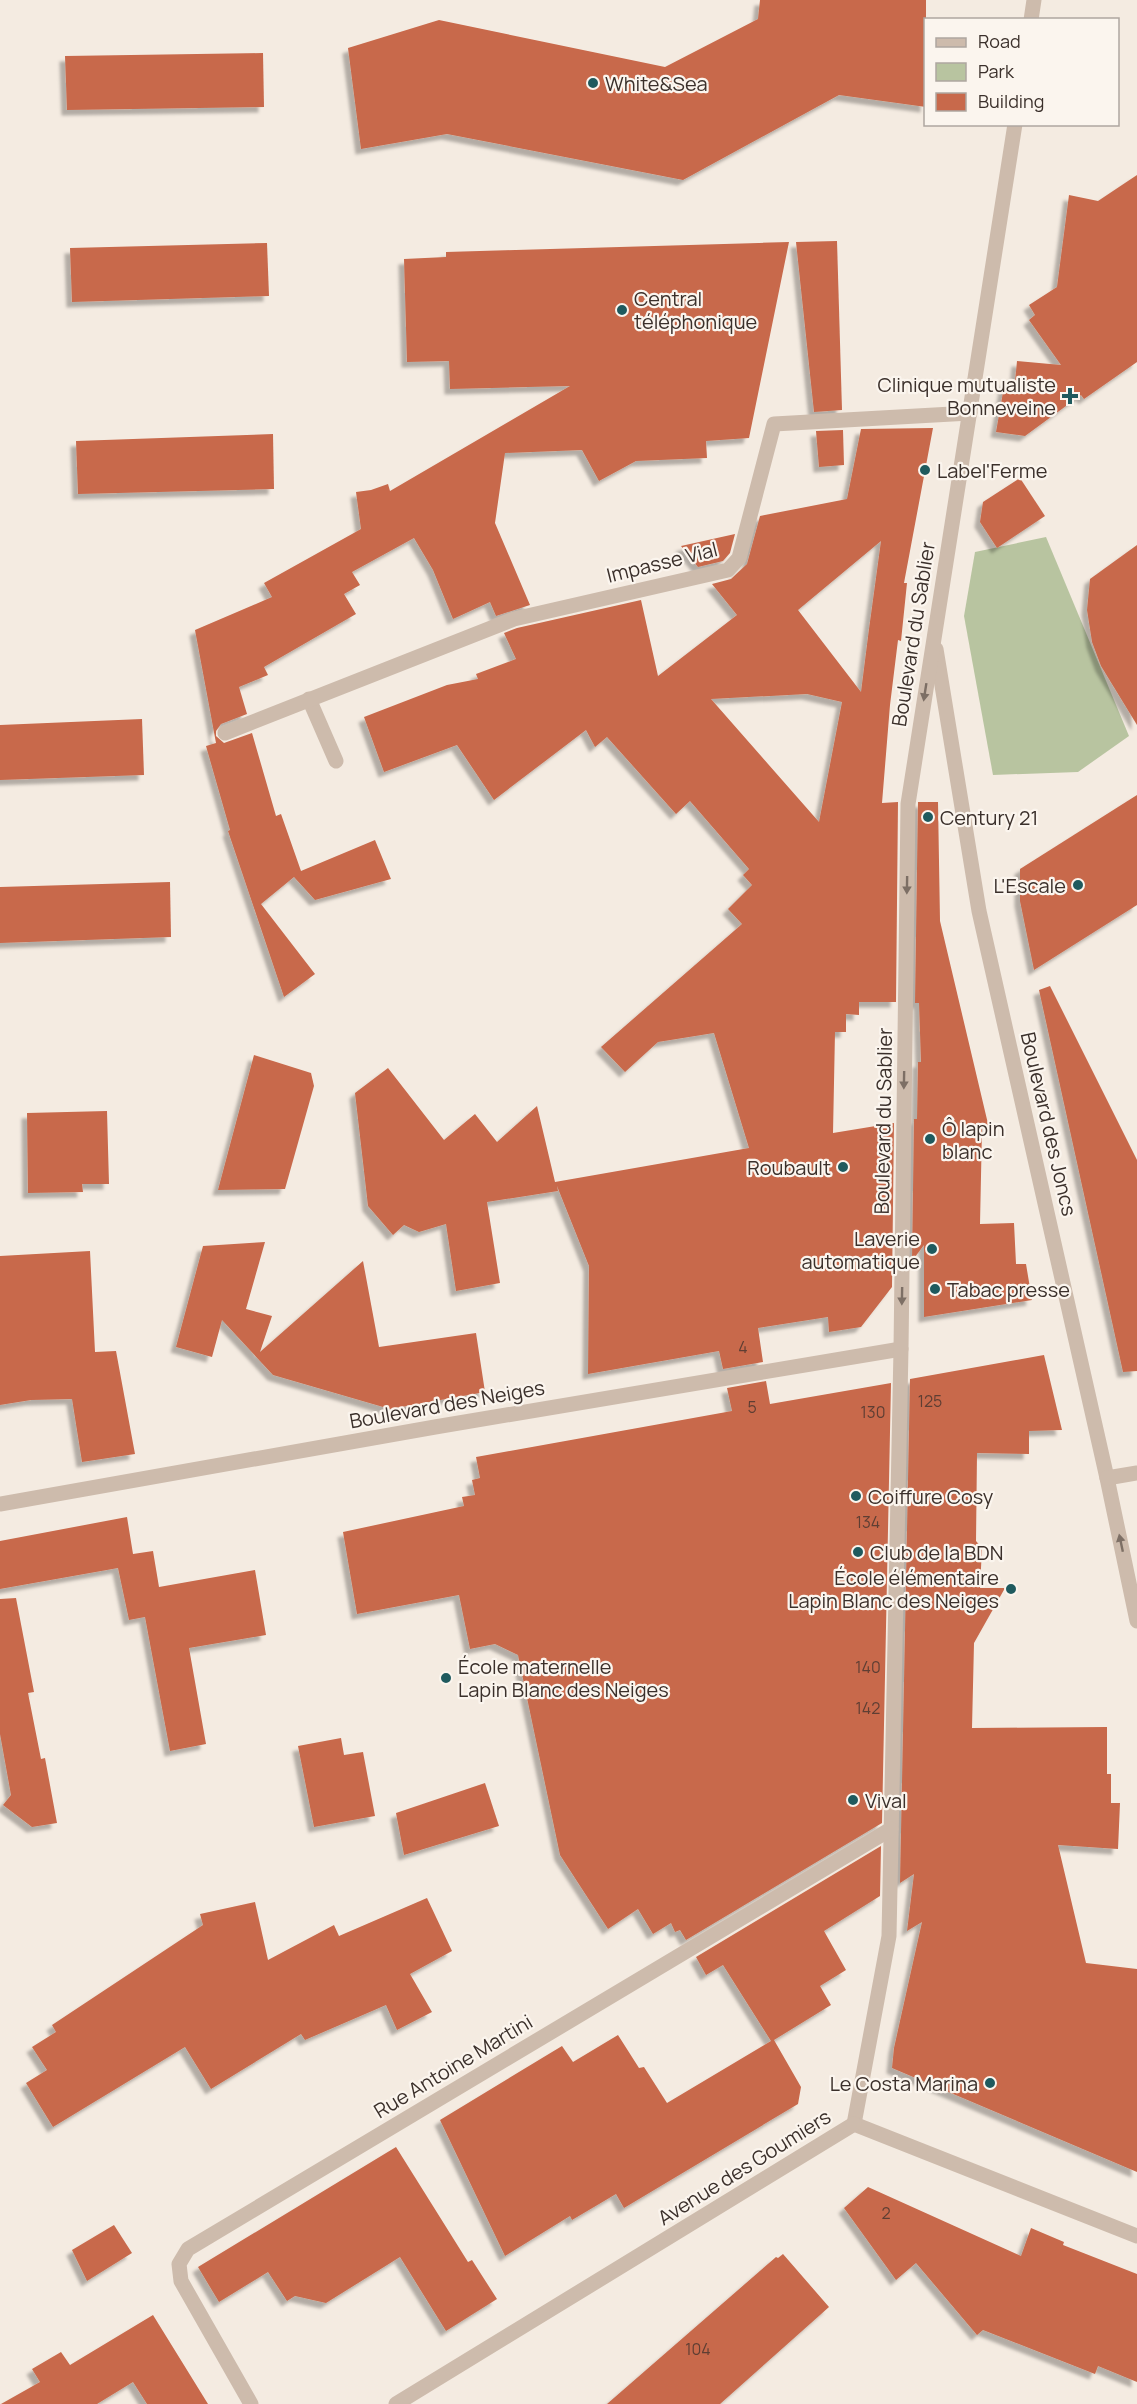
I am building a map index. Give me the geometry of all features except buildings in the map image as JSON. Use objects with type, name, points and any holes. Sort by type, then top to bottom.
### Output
[{"type":"street","points":[[1031,18],[1034,0]]},
{"type":"street","name":"Boulevard du Sablier","points":[[854,2124],[889,1935],[901,1349],[908,804],[1015,126]]},
{"type":"street","name":"Impasse Vial","points":[[225,733],[514,619],[728,570],[739,558],[774,424],[970,413]]},
{"type":"street","name":"Boulevard des Joncs","points":[[934,634],[979,911],[1137,1621]]},
{"type":"street","points":[[309,699],[336,761]]},
{"type":"street","name":"Boulevard des Neiges","points":[[0,1504],[435,1426],[901,1349]]},
{"type":"street","points":[[1107,1478],[1137,1473]]},
{"type":"street","name":"Rue Antoine Martini","points":[[251,2404],[181,2281],[179,2264],[188,2249],[891,1829]]},
{"type":"street","name":"Avenue des Goumiers","points":[[396,2404],[854,2124],[1137,2236]]},
{"type":"green space","points":[[1046,537],[1129,736],[1078,772],[993,775],[964,616],[975,552]]},
{"type":"place","name":"White&Sea","points":[[593,83]]},
{"type":"place","name":"Central téléphonique","points":[[622,310]]},
{"type":"place","name":"Clinique mutualiste Bonneveine","points":[[1070,396]]},
{"type":"place","name":"Label'Ferme","points":[[925,470]]},
{"type":"place","name":"Century 21","points":[[928,817]]},
{"type":"place","name":"L'Escale","points":[[1078,885]]},
{"type":"place","name":"Ô lapin blanc","points":[[930,1139]]},
{"type":"place","name":"Roubault","points":[[843,1167]]},
{"type":"place","name":"Laverie automatique","points":[[932,1249]]},
{"type":"place","name":"Tabac presse","points":[[935,1289]]},
{"type":"place","name":"Coiffure Cosy","points":[[856,1496]]},
{"type":"place","name":"Club de la BDN","points":[[858,1552]]},
{"type":"place","name":"École élémentaire Lapin Blanc des Neiges","points":[[1011,1589]]},
{"type":"place","name":"École maternelle Lapin Blanc des Neiges","points":[[446,1678]]},
{"type":"place","name":"Vival","points":[[853,1800]]},
{"type":"place","name":"Le Costa Marina","points":[[990,2083]]}]
